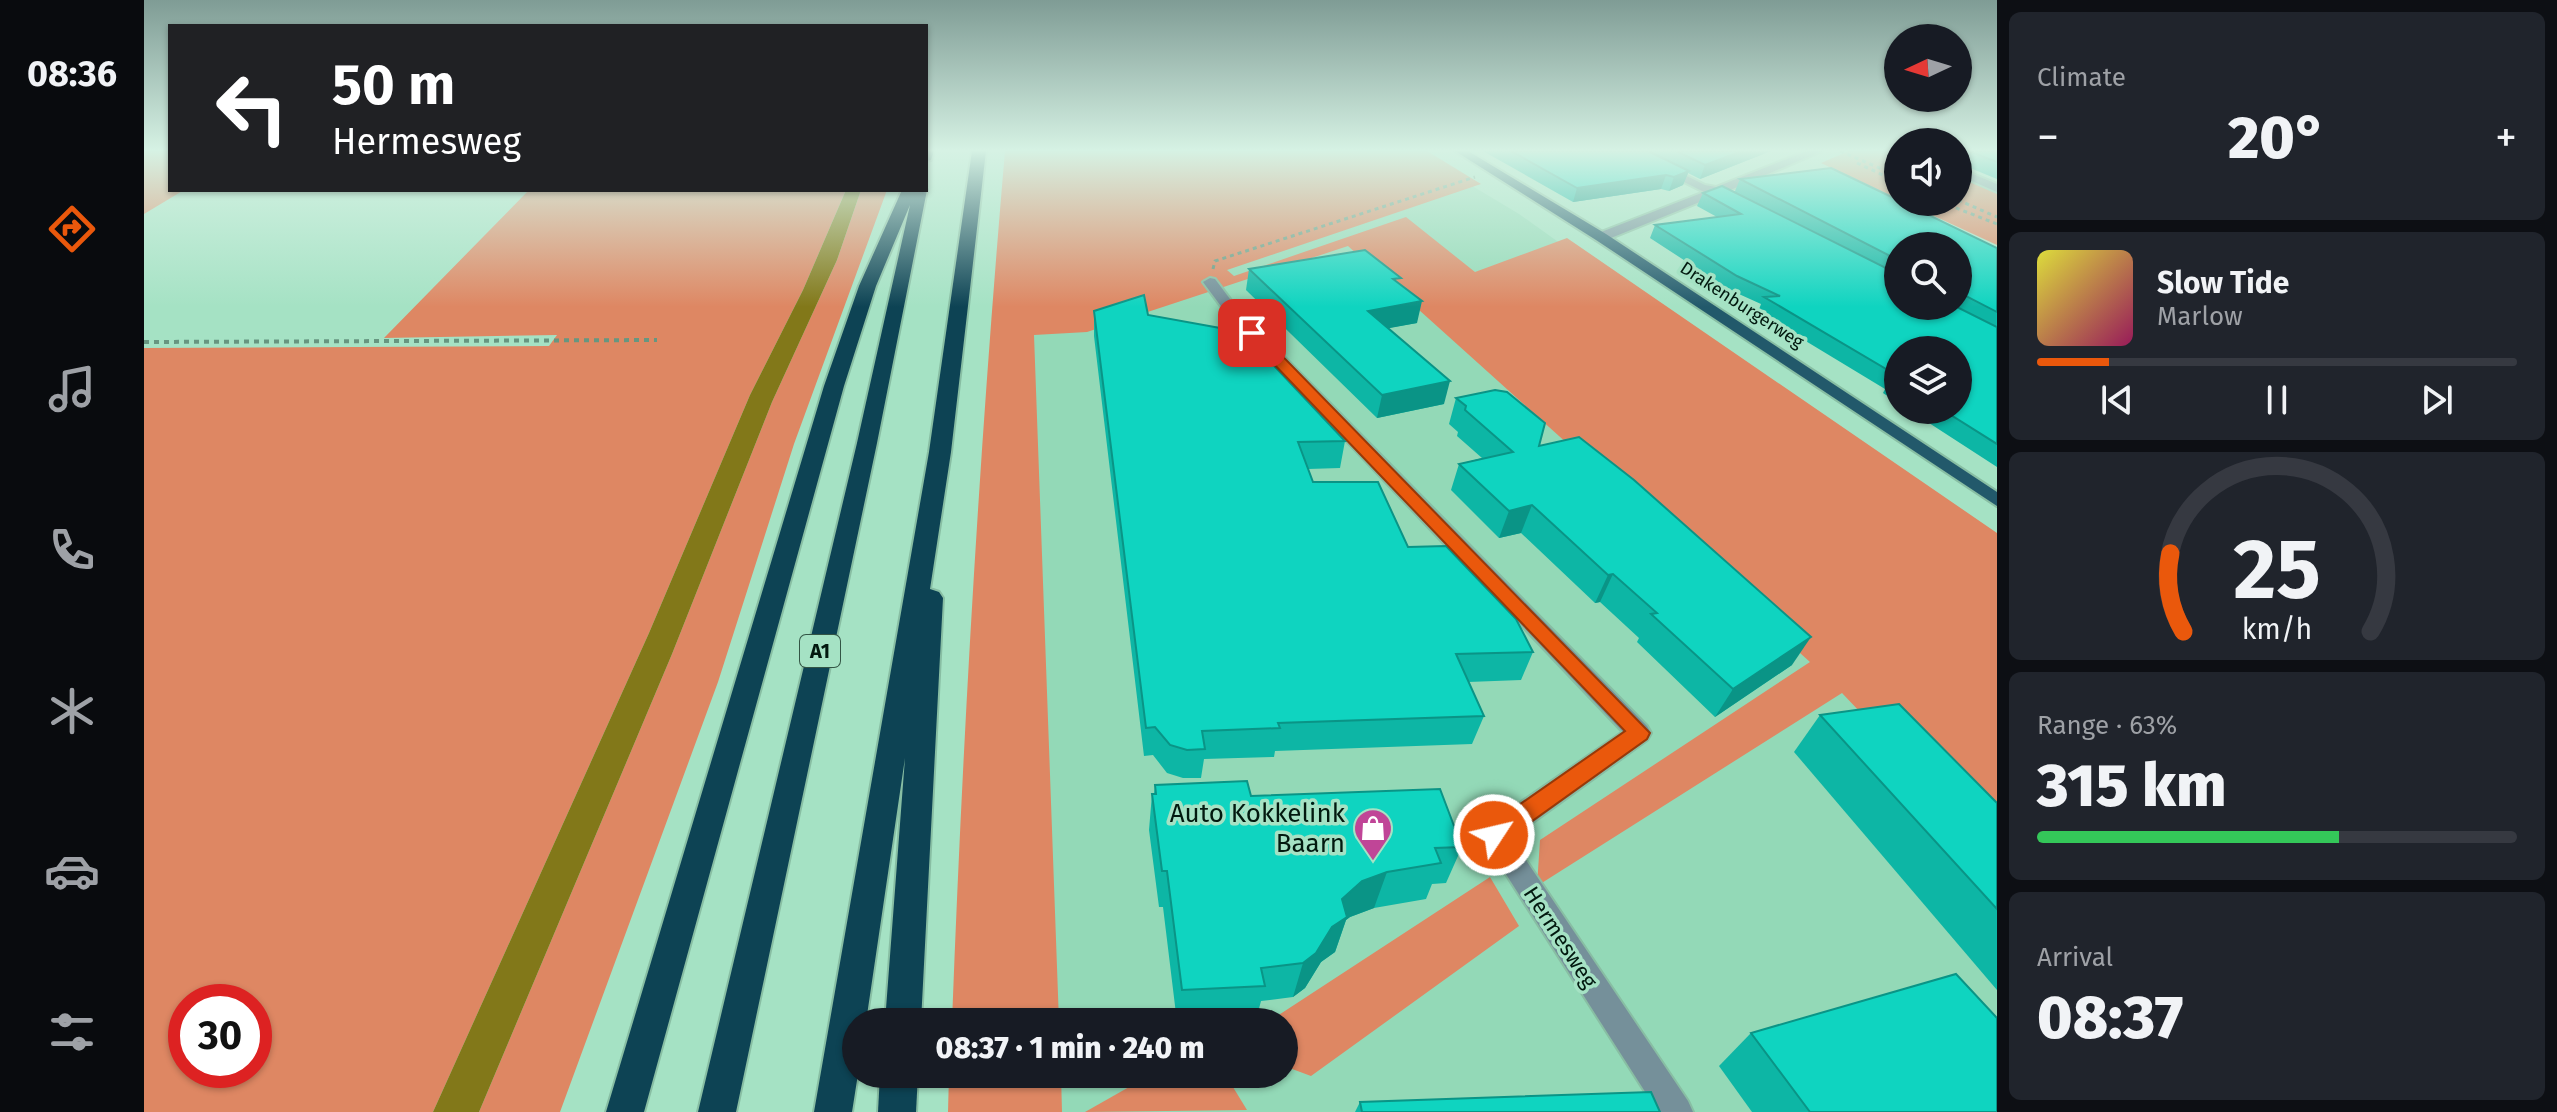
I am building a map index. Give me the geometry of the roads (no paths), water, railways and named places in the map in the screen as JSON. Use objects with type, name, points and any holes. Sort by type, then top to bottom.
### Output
[{"type":"highway","points":[[625,1112],[810,468],[864,300],[888,233],[903,203]]},
{"type":"highway","name":"A1","points":[[717,1112],[867,443],[917,203]]},
{"type":"highway","points":[[833,1112],[940,452],[972,203]]},
{"type":"highway","points":[[904,1008],[940,452]]},
{"type":"highway","points":[[897,1112],[898,1088]]},
{"type":"main road","name":"Drakenburgerweg","points":[[1546,203],[1997,500]]},
{"type":"street","points":[[1601,237],[1688,203]]},
{"type":"street","points":[[1743,203],[1747,205]]},
{"type":"street","name":"Hermesweg","points":[[1210,282],[1243,309],[1639,733],[1494,835],[1677,1112]]},
{"type":"place","name":"Auto Kokkelink Baarn","points":[[1373,862]]}]
